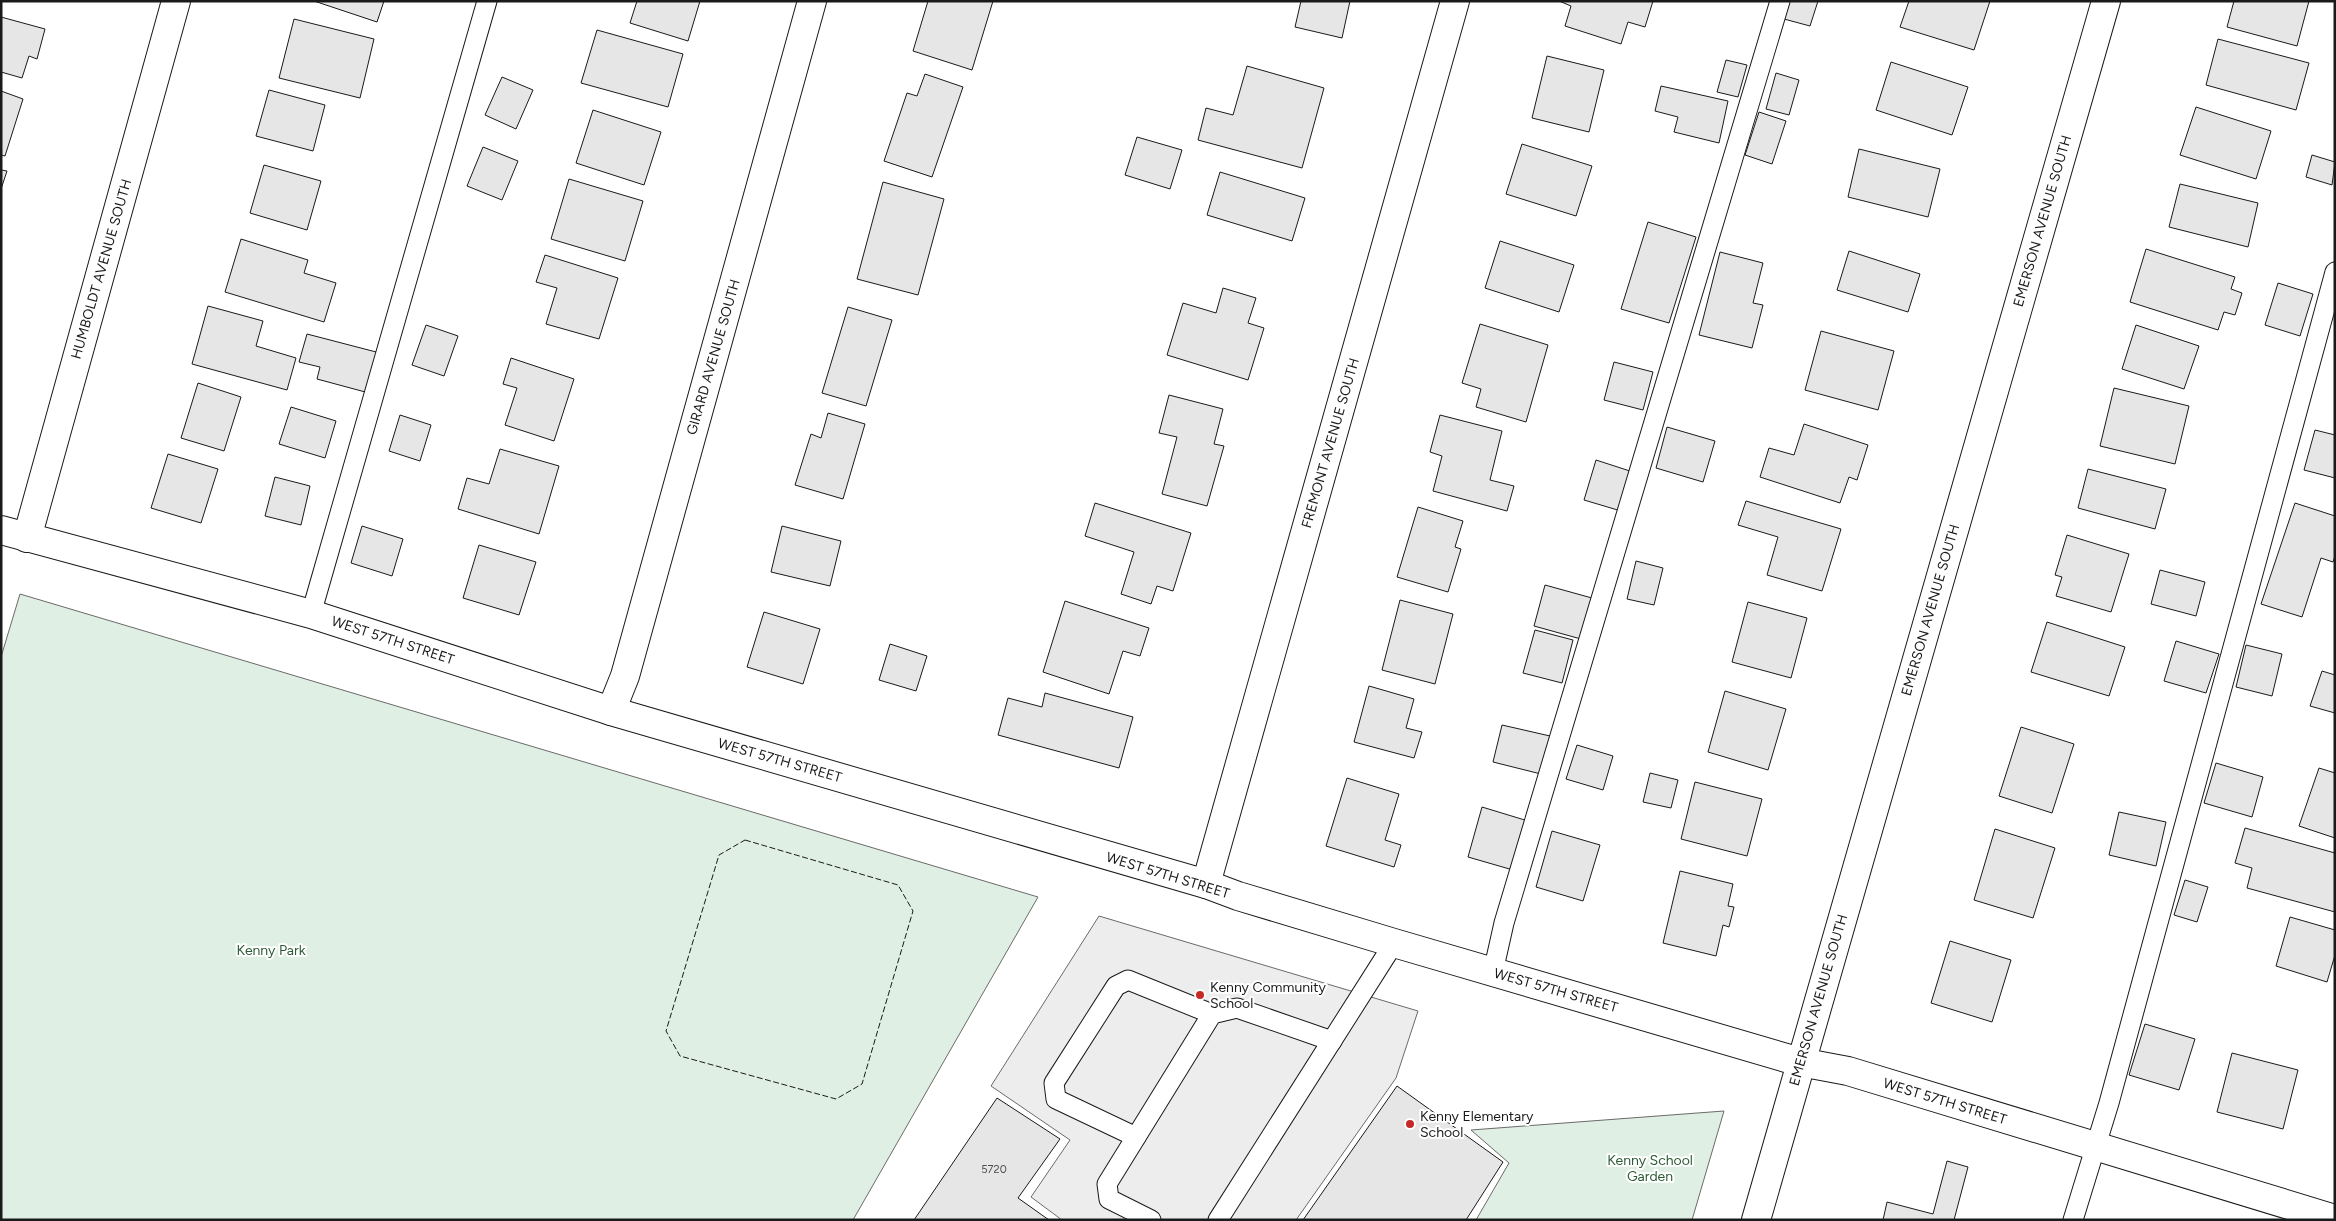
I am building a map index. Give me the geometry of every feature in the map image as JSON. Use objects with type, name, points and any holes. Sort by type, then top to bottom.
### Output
[{"type":"street","name":"HUMBOLDT AVENUE SOUTH","points":[[27,538],[176,1]]},
{"type":"street","name":"GIRARD AVENUE SOUTH","points":[[611,711],[624,676],[812,1]]},
{"type":"street","name":"FREMONT AVENUE SOUTH","points":[[1206,884],[1455,1]]},
{"type":"street","name":"EMERSON AVENUE SOUTH","points":[[1756,1220],[2106,1]]},
{"type":"street","name":"WEST 57TH STREET","points":[[1,530],[311,614],[611,711],[1206,884],[1238,896],[1394,943],[1800,1062],[1848,1071],[2335,1219]]},
{"type":"lane","points":[[311,614],[487,1]]},
{"type":"lane","points":[[1493,972],[1507,914],[1780,1]]},
{"type":"lane","points":[[2073,1220],[2096,1146],[2335,272]]},
{"type":"lane","points":[[1218,1220],[1394,943]]},
{"type":"lane","points":[[1136,1137],[1056,1099],[1054,1083],[1116,986],[1128,980],[1212,1014],[1237,1008],[1332,1041]]},
{"type":"lane","points":[[1151,1220],[1109,1199],[1107,1184],[1212,1014]]},
{"type":"green space","name":"Kenny Park","points":[[20,594],[1038,897],[853,1220],[1,1220],[1,657]]},
{"type":"green space","name":"Kenny School Garden","points":[[1724,1111],[1692,1220],[1476,1220],[1509,1163],[1471,1130]]},
{"type":"shaded area","points":[[1099,916],[1418,1011],[1396,1078],[1296,1220],[1062,1220],[1031,1197],[1070,1140],[991,1086]]},
{"type":"building","points":[[314,1],[384,1],[377,22]]},
{"type":"building","points":[[637,1],[700,1],[688,41],[630,23]]},
{"type":"building","points":[[928,1],[993,1],[972,70],[913,51]]},
{"type":"building","points":[[1301,1],[1350,1],[1342,38],[1295,27]]},
{"type":"building","points":[[1559,1],[1653,1],[1645,27],[1628,22],[1621,44],[1565,26],[1571,6]]},
{"type":"building","points":[[1789,1],[1818,1],[1810,26],[1784,19]]},
{"type":"building","points":[[1909,1],[1990,1],[1974,50],[1900,27]]},
{"type":"building","points":[[2234,1],[2309,1],[2297,46],[2227,27]]},
{"type":"building","points":[[1,17],[45,29],[37,59],[29,56],[22,78],[1,72]]},
{"type":"building","points":[[294,19],[374,39],[360,98],[279,78]]},
{"type":"building","points":[[597,30],[683,54],[668,107],[581,83]]},
{"type":"building","points":[[2218,39],[2309,63],[2296,110],[2206,85]]},
{"type":"building","points":[[1547,56],[1604,70],[1589,132],[1532,118]]},
{"type":"building","points":[[1726,60],[1747,65],[1738,97],[1717,92]]},
{"type":"building","points":[[1891,62],[1968,87],[1952,135],[1876,110]]},
{"type":"building","points":[[1247,66],[1324,88],[1302,168],[1198,140],[1206,108],[1233,115]]},
{"type":"building","points":[[1776,73],[1799,80],[1789,115],[1766,109]]},
{"type":"building","points":[[925,74],[963,87],[932,177],[884,161],[907,93],[917,96]]},
{"type":"building","points":[[502,77],[533,90],[516,129],[485,115]]},
{"type":"building","points":[[1661,86],[1728,101],[1719,143],[1674,132],[1678,117],[1655,111]]},
{"type":"building","points":[[269,90],[325,105],[313,151],[256,136]]},
{"type":"building","points":[[1,91],[23,99],[5,156],[1,155]]},
{"type":"building","points":[[2196,107],[2271,131],[2256,179],[2180,155]]},
{"type":"building","points":[[593,110],[661,132],[644,185],[576,163]]},
{"type":"building","points":[[1759,112],[1786,121],[1772,164],[1745,155]]},
{"type":"building","points":[[1137,137],[1182,150],[1170,189],[1125,175]]},
{"type":"building","points":[[1522,144],[1592,166],[1576,216],[1506,194]]},
{"type":"building","points":[[483,147],[518,161],[502,200],[467,186]]},
{"type":"building","points":[[1859,149],[1940,169],[1928,217],[1848,197]]},
{"type":"building","points":[[2312,155],[2335,162],[2332,185],[2306,177]]},
{"type":"building","points":[[264,165],[321,181],[307,230],[250,213]]},
{"type":"building","points":[[1,170],[7,171],[1,189]]},
{"type":"building","points":[[1220,172],[1305,198],[1292,241],[1207,215]]},
{"type":"building","points":[[569,179],[643,201],[625,261],[551,239]]},
{"type":"building","points":[[883,182],[944,199],[918,295],[857,279]]},
{"type":"building","points":[[2180,184],[2258,203],[2248,247],[2169,227]]},
{"type":"building","points":[[1648,222],[1696,237],[1669,323],[1621,309]]},
{"type":"building","points":[[241,239],[308,260],[304,273],[336,283],[324,322],[225,292]]},
{"type":"building","points":[[1500,241],[1574,265],[1559,312],[1485,288]]},
{"type":"building","points":[[2146,249],[2235,277],[2231,289],[2242,293],[2235,315],[2224,312],[2218,330],[2130,302]]},
{"type":"building","points":[[1849,251],[1920,274],[1908,312],[1837,290]]},
{"type":"building","points":[[1720,252],[1763,263],[1753,303],[1763,305],[1752,348],[1699,335]]},
{"type":"building","points":[[545,255],[618,278],[599,339],[546,324],[557,288],[536,282]]},
{"type":"building","points":[[2278,283],[2313,294],[2300,336],[2265,325]]},
{"type":"building","points":[[1223,288],[1256,298],[1248,323],[1264,328],[1248,380],[1167,355],[1183,303],[1216,313]]},
{"type":"building","points":[[208,306],[263,321],[256,346],[296,358],[287,390],[192,364]]},
{"type":"building","points":[[848,307],[892,320],[866,406],[822,393]]},
{"type":"building","points":[[1480,324],[1548,345],[1526,422],[1476,407],[1481,389],[1462,383]]},
{"type":"building","points":[[426,325],[458,336],[444,376],[412,365]]},
{"type":"building","points":[[2136,325],[2199,346],[2184,389],[2122,369]]},
{"type":"building","points":[[1821,331],[1894,351],[1878,410],[1805,390]]},
{"type":"building","points":[[307,334],[380,353],[369,393],[317,379],[320,367],[299,362]]},
{"type":"building","points":[[511,358],[574,379],[554,441],[505,425],[517,388],[503,384]]},
{"type":"building","points":[[1614,362],[1653,372],[1643,410],[1604,400]]},
{"type":"building","points":[[198,383],[241,397],[224,451],[181,438]]},
{"type":"building","points":[[2114,388],[2189,406],[2175,464],[2100,446]]},
{"type":"building","points":[[1169,395],[1223,409],[1214,444],[1224,446],[1207,506],[1162,494],[1177,437],[1159,433]]},
{"type":"building","points":[[291,407],[336,421],[325,458],[279,444]]},
{"type":"building","points":[[828,413],[865,424],[843,499],[795,485],[811,434],[821,438]]},
{"type":"building","points":[[400,415],[431,425],[420,461],[389,451]]},
{"type":"building","points":[[1440,415],[1502,431],[1490,480],[1514,486],[1507,511],[1433,491],[1442,456],[1430,452]]},
{"type":"building","points":[[1804,424],[1868,445],[1857,480],[1849,477],[1840,503],[1760,477],[1769,448],[1794,455]]},
{"type":"building","points":[[1667,427],[1715,441],[1703,482],[1656,468]]},
{"type":"building","points":[[2315,430],[2335,435],[2335,478],[2304,470]]},
{"type":"building","points":[[500,449],[559,466],[539,534],[458,509],[467,478],[489,484]]},
{"type":"building","points":[[168,454],[218,469],[201,523],[151,508]]},
{"type":"building","points":[[1596,460],[1633,472],[1621,511],[1584,500]]},
{"type":"building","points":[[2088,469],[2166,489],[2155,529],[2078,508]]},
{"type":"building","points":[[275,477],[310,486],[301,525],[265,516]]},
{"type":"building","points":[[1746,501],[1841,529],[1822,591],[1767,575],[1778,537],[1738,525]]},
{"type":"building","points":[[1095,503],[1191,533],[1173,591],[1157,586],[1151,604],[1121,594],[1134,552],[1085,536]]},
{"type":"building","points":[[2295,503],[2335,516],[2335,556],[2333,562],[2321,558],[2302,617],[2261,604]]},
{"type":"building","points":[[1418,507],[1463,521],[1455,547],[1461,549],[1448,592],[1397,577]]},
{"type":"building","points":[[362,526],[403,539],[392,576],[351,563]]},
{"type":"building","points":[[782,526],[841,541],[830,586],[771,572]]},
{"type":"building","points":[[2067,535],[2129,554],[2111,612],[2056,596],[2062,577],[2055,575]]},
{"type":"building","points":[[479,545],[536,562],[519,615],[463,598]]},
{"type":"building","points":[[1636,561],[1663,568],[1654,605],[1627,599]]},
{"type":"building","points":[[2160,570],[2205,582],[2196,616],[2151,604]]},
{"type":"building","points":[[1545,585],[1592,598],[1581,639],[1534,626]]},
{"type":"building","points":[[1400,600],[1453,614],[1435,684],[1382,670]]},
{"type":"building","points":[[1065,601],[1149,628],[1140,656],[1123,651],[1109,694],[1043,672]]},
{"type":"building","points":[[1748,602],[1807,618],[1791,678],[1732,662]]},
{"type":"building","points":[[764,612],[820,629],[803,684],[747,667]]},
{"type":"building","points":[[2047,622],[2125,647],[2109,696],[2031,672]]},
{"type":"building","points":[[1535,630],[1573,640],[1562,683],[1523,673]]},
{"type":"building","points":[[2176,641],[2219,654],[2206,693],[2164,681]]},
{"type":"building","points":[[890,644],[927,656],[916,691],[879,680]]},
{"type":"building","points":[[2246,645],[2282,654],[2272,696],[2236,687]]},
{"type":"building","points":[[2322,671],[2335,675],[2335,713],[2310,706]]},
{"type":"building","points":[[1369,686],[1414,699],[1406,728],[1422,732],[1414,758],[1354,742]]},
{"type":"building","points":[[1725,691],[1786,709],[1768,770],[1708,752]]},
{"type":"building","points":[[1045,693],[1133,717],[1119,768],[998,735],[1008,698],[1042,707]]},
{"type":"building","points":[[1502,725],[1550,736],[1541,774],[1493,762]]},
{"type":"building","points":[[2021,727],[2074,744],[2052,813],[1999,796]]},
{"type":"building","points":[[1577,745],[1613,756],[1603,790],[1566,779]]},
{"type":"building","points":[[2216,763],[2263,777],[2252,817],[2204,803]]},
{"type":"building","points":[[2319,768],[2335,773],[2335,838],[2299,826]]},
{"type":"building","points":[[1650,773],[1678,780],[1671,808],[1643,802]]},
{"type":"building","points":[[1347,778],[1399,794],[1385,840],[1401,845],[1394,867],[1326,846]]},
{"type":"building","points":[[1695,782],[1762,799],[1747,856],[1681,839]]},
{"type":"building","points":[[1482,807],[1528,821],[1513,870],[1468,857]]},
{"type":"building","points":[[2119,812],[2166,822],[2156,866],[2109,855]]},
{"type":"building","points":[[2245,828],[2335,853],[2335,912],[2247,888],[2252,868],[2235,863]]},
{"type":"building","points":[[1995,829],[2055,848],[2033,918],[1974,900]]},
{"type":"building","points":[[1552,831],[1600,845],[1583,901],[1536,887]]},
{"type":"building","points":[[1680,871],[1733,884],[1728,906],[1734,907],[1729,927],[1723,925],[1716,956],[1663,943]]},
{"type":"building","points":[[2185,880],[2208,887],[2197,922],[2174,915]]},
{"type":"building","points":[[2290,917],[2335,930],[2335,955],[2327,982],[2276,966]]},
{"type":"building","points":[[1950,941],[2011,960],[1992,1022],[1931,1003]]},
{"type":"building","points":[[2145,1024],[2195,1039],[2179,1090],[2129,1075]]},
{"type":"building","points":[[2232,1053],[2298,1070],[2283,1129],[2217,1112]]},
{"type":"building","name":"Kenny Elementary School","points":[[1397,1086],[1503,1162],[1466,1220],[1303,1220]]},
{"type":"building","points":[[997,1098],[1060,1139],[1018,1198],[1049,1220],[914,1220]]},
{"type":"building","points":[[1947,1161],[1968,1167],[1954,1220],[1883,1220],[1887,1202],[1933,1214]]},
{"type":"fence","points":[[745,840],[898,885],[913,911],[862,1084],[836,1099],[680,1056],[666,1031],[719,855],[745,840]]},
{"type":"place","name":"Kenny Community School","points":[[1200,995]]},
{"type":"place","name":"Kenny Elementary School","points":[[1410,1124]]}]
